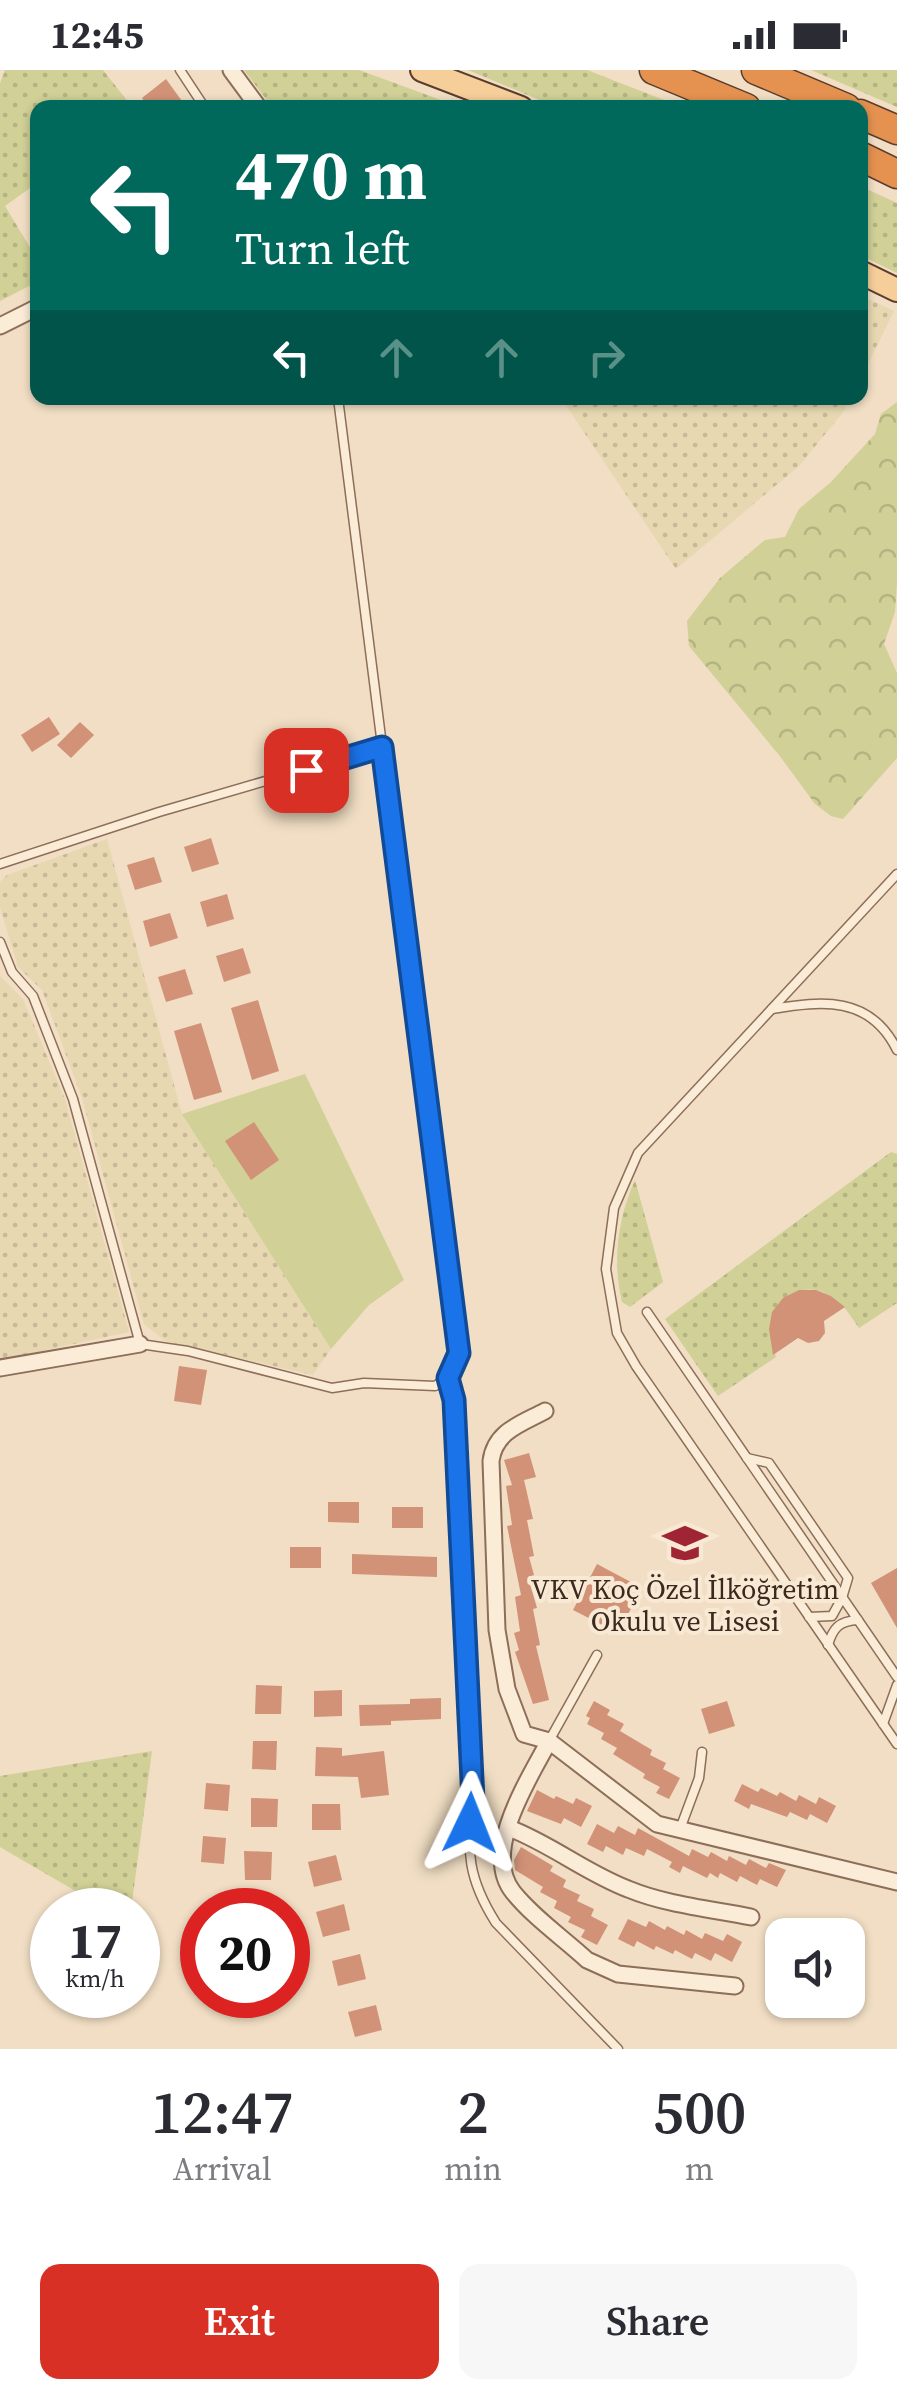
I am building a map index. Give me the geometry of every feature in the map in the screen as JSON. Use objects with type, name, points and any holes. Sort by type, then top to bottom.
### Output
[{"type":"highway","points":[[654,70],[727,100]]},
{"type":"highway","points":[[756,70],[827,100]]},
{"type":"highway","points":[[868,117],[897,130]]},
{"type":"highway","points":[[868,160],[897,174]]},
{"type":"main road","points":[[422,70],[500,100]]},
{"type":"main road","points":[[868,276],[897,290]]},
{"type":"street","points":[[232,70],[253,100]]},
{"type":"street","points":[[0,326],[30,311]]},
{"type":"street","points":[[0,1368],[140,1344]]},
{"type":"street","points":[[546,1412],[506,1432],[496,1444],[491,1462],[497,1630],[507,1689],[524,1734],[550,1742],[647,1819],[897,1882]]},
{"type":"street","points":[[550,1742],[519,1797],[509,1828],[501,1858],[509,1887],[587,1960],[618,1974],[736,1986]]},
{"type":"street","points":[[509,1828],[555,1848],[627,1889],[752,1916]]},
{"type":"lane","points":[[180,70],[201,100]]},
{"type":"lane","points":[[0,942],[12,972],[34,996],[73,1098],[140,1344],[188,1351],[332,1388],[364,1383],[435,1386],[448,1378],[459,1353],[339,405]]},
{"type":"lane","points":[[0,864],[159,812],[382,747]]},
{"type":"lane","points":[[897,874],[638,1153],[614,1208],[606,1269],[617,1333],[626,1350],[897,1744]]},
{"type":"lane","points":[[772,1009],[831,1002],[848,1006],[880,1026],[897,1050]]},
{"type":"lane","points":[[646,1312],[897,1678]]},
{"type":"lane","points":[[448,1378],[454,1400],[473,1801],[467,1845],[473,1875],[481,1900],[496,1922],[618,2049]]},
{"type":"lane","points":[[746,1458],[769,1463],[848,1578],[832,1616],[809,1617]]},
{"type":"lane","points":[[828,1646],[836,1626],[845,1620],[858,1620]]},
{"type":"lane","points":[[550,1742],[596,1655]]},
{"type":"lane","points":[[883,1724],[897,1686]]},
{"type":"lane","points":[[679,1830],[695,1790],[702,1752]]},
{"type":"shaded area","points":[[868,299],[894,311],[868,364]]},
{"type":"shaded area","points":[[566,405],[847,405],[799,466],[676,569]]},
{"type":"shaded area","points":[[107,839],[182,1114],[331,1349],[313,1375],[165,1341],[144,1324],[82,1098],[42,990],[18,967],[0,908],[0,882],[7,875]]},
{"type":"shaded area","points":[[0,976],[23,999],[65,1099],[129,1332],[0,1360]]},
{"type":"green space","points":[[5,70],[103,70],[127,100],[30,100],[30,188],[5,206],[30,247],[30,286],[0,301],[0,83]]},
{"type":"green space","points":[[244,70],[359,70],[441,100],[267,100]]},
{"type":"green space","points":[[468,70],[587,70],[664,100],[539,100]]},
{"type":"green space","points":[[811,70],[897,70],[897,107]]},
{"type":"green space","points":[[868,190],[897,203],[897,273],[868,259]]},
{"type":"green space","points":[[897,402],[897,584],[895,612],[884,644],[897,673],[897,758],[843,819],[831,816],[815,804],[689,646],[687,621],[720,578],[765,540],[785,537],[799,509],[831,482],[875,434],[881,414]]},
{"type":"green space","points":[[305,1074],[404,1280],[369,1305],[331,1349],[182,1114]]},
{"type":"green space","points":[[891,1152],[897,1154],[897,1303],[859,1328],[832,1297],[818,1291],[792,1294],[776,1313],[772,1326],[776,1357],[718,1396],[665,1319]]},
{"type":"green space","points":[[635,1180],[663,1282],[630,1307],[622,1302],[617,1255],[624,1209]]},
{"type":"green space","points":[[152,1751],[134,1888],[70,1888],[0,1847],[0,1776]]},
{"type":"building","points":[[166,79],[181,100],[143,100]]},
{"type":"building","points":[[49,717],[60,734],[32,752],[21,735]]},
{"type":"building","points":[[80,722],[94,735],[71,758],[57,745]]},
{"type":"building","points":[[211,838],[219,864],[192,872],[184,847]]},
{"type":"building","points":[[154,857],[162,882],[135,890],[127,865]]},
{"type":"building","points":[[227,894],[234,919],[207,927],[200,902]]},
{"type":"building","points":[[170,913],[178,938],[150,947],[143,921]]},
{"type":"building","points":[[243,948],[251,973],[224,982],[216,956]]},
{"type":"building","points":[[185,969],[193,994],[166,1002],[158,977]]},
{"type":"building","points":[[258,1000],[279,1071],[252,1080],[231,1008]]},
{"type":"building","points":[[201,1023],[222,1092],[194,1100],[174,1031]]},
{"type":"building","points":[[254,1122],[279,1160],[251,1180],[225,1141]]},
{"type":"building","points":[[799,1290],[816,1290],[845,1307],[824,1321],[825,1333],[819,1341],[808,1343],[798,1338],[773,1355],[769,1329],[772,1312],[783,1298]]},
{"type":"building","points":[[179,1366],[207,1370],[201,1405],[174,1401]]},
{"type":"building","points":[[529,1453],[536,1477],[524,1480],[533,1519],[527,1520],[534,1556],[529,1557],[534,1575],[528,1577],[537,1608],[533,1609],[540,1645],[536,1646],[549,1700],[533,1704],[515,1652],[519,1650],[514,1633],[520,1631],[515,1597],[521,1595],[507,1526],[512,1525],[506,1486],[512,1485],[504,1460]]},
{"type":"building","points":[[328,1502],[359,1502],[359,1523],[328,1522]]},
{"type":"building","points":[[392,1507],[423,1507],[423,1528],[392,1528]]},
{"type":"building","points":[[290,1547],[321,1547],[321,1568],[290,1568]]},
{"type":"building","points":[[352,1554],[437,1557],[437,1577],[352,1574]]},
{"type":"building","points":[[597,1564],[642,1588],[618,1633],[573,1610]]},
{"type":"building","points":[[897,1568],[897,1628],[871,1583]]},
{"type":"building","points":[[256,1685],[282,1686],[281,1714],[255,1714]]},
{"type":"building","points":[[342,1690],[342,1716],[314,1717],[314,1691]]},
{"type":"building","points":[[441,1698],[441,1719],[360,1726],[359,1705],[410,1704],[410,1699]]},
{"type":"building","points":[[594,1701],[610,1710],[607,1715],[624,1724],[620,1731],[652,1750],[650,1755],[666,1763],[663,1769],[680,1778],[669,1799],[656,1793],[660,1787],[643,1778],[645,1774],[613,1754],[617,1748],[601,1739],[604,1733],[587,1724],[590,1718],[586,1716]]},
{"type":"building","points":[[727,1701],[735,1726],[709,1734],[701,1709]]},
{"type":"building","points":[[253,1741],[277,1741],[276,1770],[252,1769]]},
{"type":"building","points":[[316,1747],[342,1748],[342,1756],[384,1751],[389,1795],[361,1798],[358,1777],[315,1776]]},
{"type":"building","points":[[206,1783],[230,1785],[228,1811],[204,1809]]},
{"type":"building","points":[[742,1784],[777,1796],[780,1792],[796,1801],[799,1795],[816,1804],[819,1797],[836,1806],[827,1823],[810,1814],[807,1820],[790,1812],[787,1817],[751,1804],[749,1809],[734,1801]]},
{"type":"building","points":[[537,1790],[554,1799],[556,1796],[573,1804],[576,1798],[592,1806],[581,1827],[564,1818],[561,1824],[527,1811]]},
{"type":"building","points":[[251,1798],[278,1799],[277,1827],[251,1827]]},
{"type":"building","points":[[312,1804],[340,1804],[341,1830],[312,1830]]},
{"type":"building","points":[[597,1824],[614,1833],[618,1826],[635,1835],[638,1828],[689,1856],[692,1849],[708,1857],[711,1852],[727,1861],[729,1856],[746,1865],[749,1859],[766,1868],[769,1863],[786,1870],[777,1887],[760,1879],[757,1885],[740,1876],[737,1882],[720,1873],[718,1878],[710,1873],[707,1878],[683,1866],[680,1873],[669,1867],[672,1862],[647,1849],[644,1856],[626,1848],[623,1855],[606,1846],[603,1852],[587,1844]]},
{"type":"building","points":[[203,1836],[226,1838],[224,1864],[201,1862]]},
{"type":"building","points":[[521,1847],[553,1866],[550,1871],[566,1880],[563,1887],[580,1895],[577,1901],[594,1909],[591,1916],[608,1925],[597,1945],[581,1937],[585,1930],[568,1922],[571,1917],[554,1908],[557,1901],[540,1892],[543,1887],[515,1870],[514,1860]]},
{"type":"building","points":[[244,1851],[272,1852],[271,1880],[245,1880]]},
{"type":"building","points":[[336,1855],[342,1880],[314,1887],[308,1862]]},
{"type":"building","points":[[344,1904],[350,1930],[323,1937],[316,1912]]},
{"type":"building","points":[[628,1919],[646,1927],[649,1921],[665,1930],[667,1926],[684,1935],[686,1930],[702,1939],[705,1933],[723,1941],[727,1934],[742,1942],[732,1962],[715,1953],[711,1961],[695,1953],[692,1959],[675,1950],[673,1954],[656,1946],[654,1950],[637,1941],[634,1947],[618,1939]]},
{"type":"building","points":[[360,1954],[366,1979],[338,1986],[332,1961]]},
{"type":"building","points":[[376,2005],[382,2030],[355,2037],[348,2012]]},
{"type":"place","name":"VKV Koç Özel İlköğretim Okulu ve Lisesi","points":[[685,1543]]},
{"type":"route","points":[[306,770],[382,747],[459,1353],[448,1378],[454,1400],[473,1801],[470,1823]]}]
